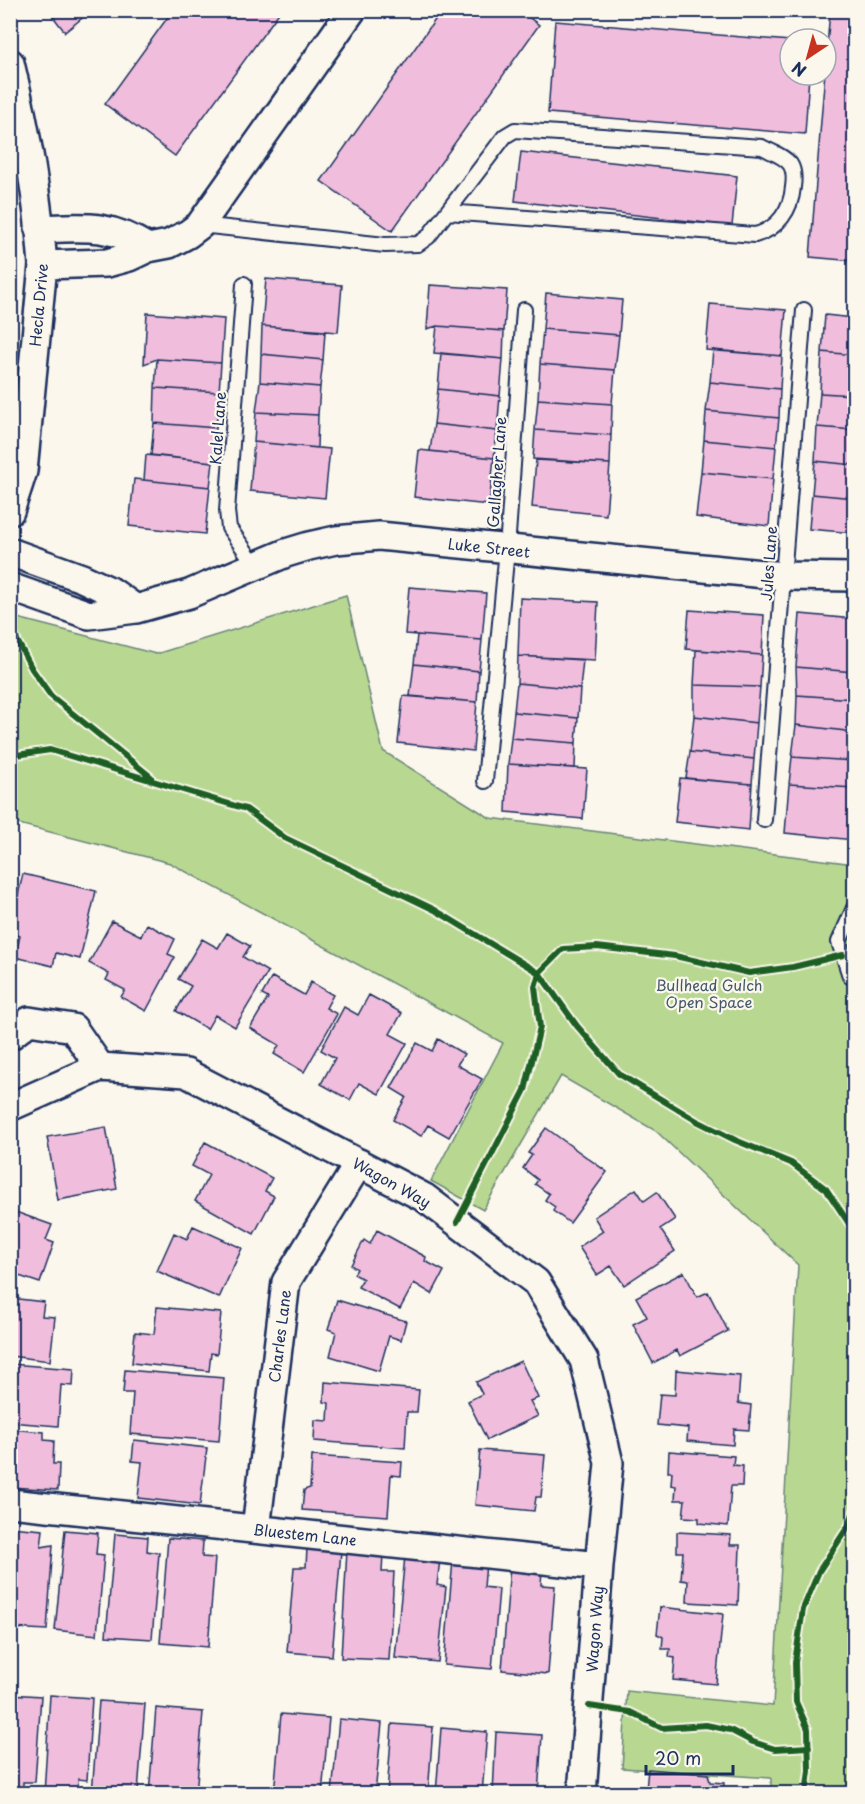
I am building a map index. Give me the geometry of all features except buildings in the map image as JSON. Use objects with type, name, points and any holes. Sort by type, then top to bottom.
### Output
[{"type":"street","points":[[43,265],[107,263],[129,257],[148,248],[169,244],[200,225],[352,10]]},
{"type":"street","name":"Hecla Drive","points":[[10,63],[26,132],[43,265],[23,471],[10,511]]},
{"type":"street","points":[[39,229],[84,227],[110,230],[129,237],[148,248]]},
{"type":"street","name":"Luke Street","points":[[10,587],[88,615],[136,609],[189,594],[286,553],[309,546],[336,540],[380,536],[784,576],[855,577]]},
{"type":"street","points":[[10,552],[112,592],[136,609]]},
{"type":"street","points":[[10,1036],[29,1021],[73,1028],[100,1067]]},
{"type":"street","name":"Wagon Way","points":[[10,1107],[100,1067],[186,1072],[424,1198],[536,1282],[584,1360],[609,1462],[598,1566],[582,1794]]},
{"type":"street","name":"Charles Lane","points":[[256,1529],[286,1282],[359,1163]]},
{"type":"street","name":"Bluestem Lane","points":[[10,1503],[598,1566]]},
{"type":"lane","points":[[200,225],[385,245],[418,244],[428,237],[495,148],[505,136],[515,130],[762,147],[791,165],[794,180],[792,200],[782,218],[767,232],[755,235],[447,212]]},
{"type":"lane","name":"Kalel Lane","points":[[244,284],[227,511],[229,528],[256,566]]},
{"type":"lane","name":"Gallagher Lane","points":[[485,781],[507,549],[524,310]]},
{"type":"lane","name":"Jules Lane","points":[[764,819],[804,310]]},
{"type":"lane","points":[[855,908],[839,942],[850,976],[855,977]]},
{"type":"green space","name":"Bullhead Gulch Open Space","points":[[346,595],[383,751],[490,818],[854,864],[854,1793],[771,1793],[771,1778],[622,1768],[627,1691],[773,1706],[798,1265],[656,1131],[561,1076],[483,1210],[431,1181],[503,1043],[170,863],[11,822],[10,616],[156,654]]},
{"type":"cycle path","points":[[10,627],[32,669],[51,696],[151,777]]},
{"type":"cycle path","points":[[10,756],[50,750],[246,809],[285,838],[435,910],[539,973],[577,1026],[619,1074],[697,1121],[735,1140],[791,1163],[826,1189],[854,1231]]},
{"type":"cycle path","points":[[457,1222],[525,1090],[540,1027],[535,987],[539,973],[563,949],[597,947],[675,956],[749,973],[793,967],[843,955]]},
{"type":"cycle path","points":[[806,1794],[809,1771],[808,1729],[796,1702],[795,1662],[803,1609],[819,1571],[849,1525],[854,1511]]},
{"type":"cycle path","points":[[589,1706],[630,1712],[662,1728],[706,1725],[730,1730],[753,1742],[775,1749],[809,1747]]}]
